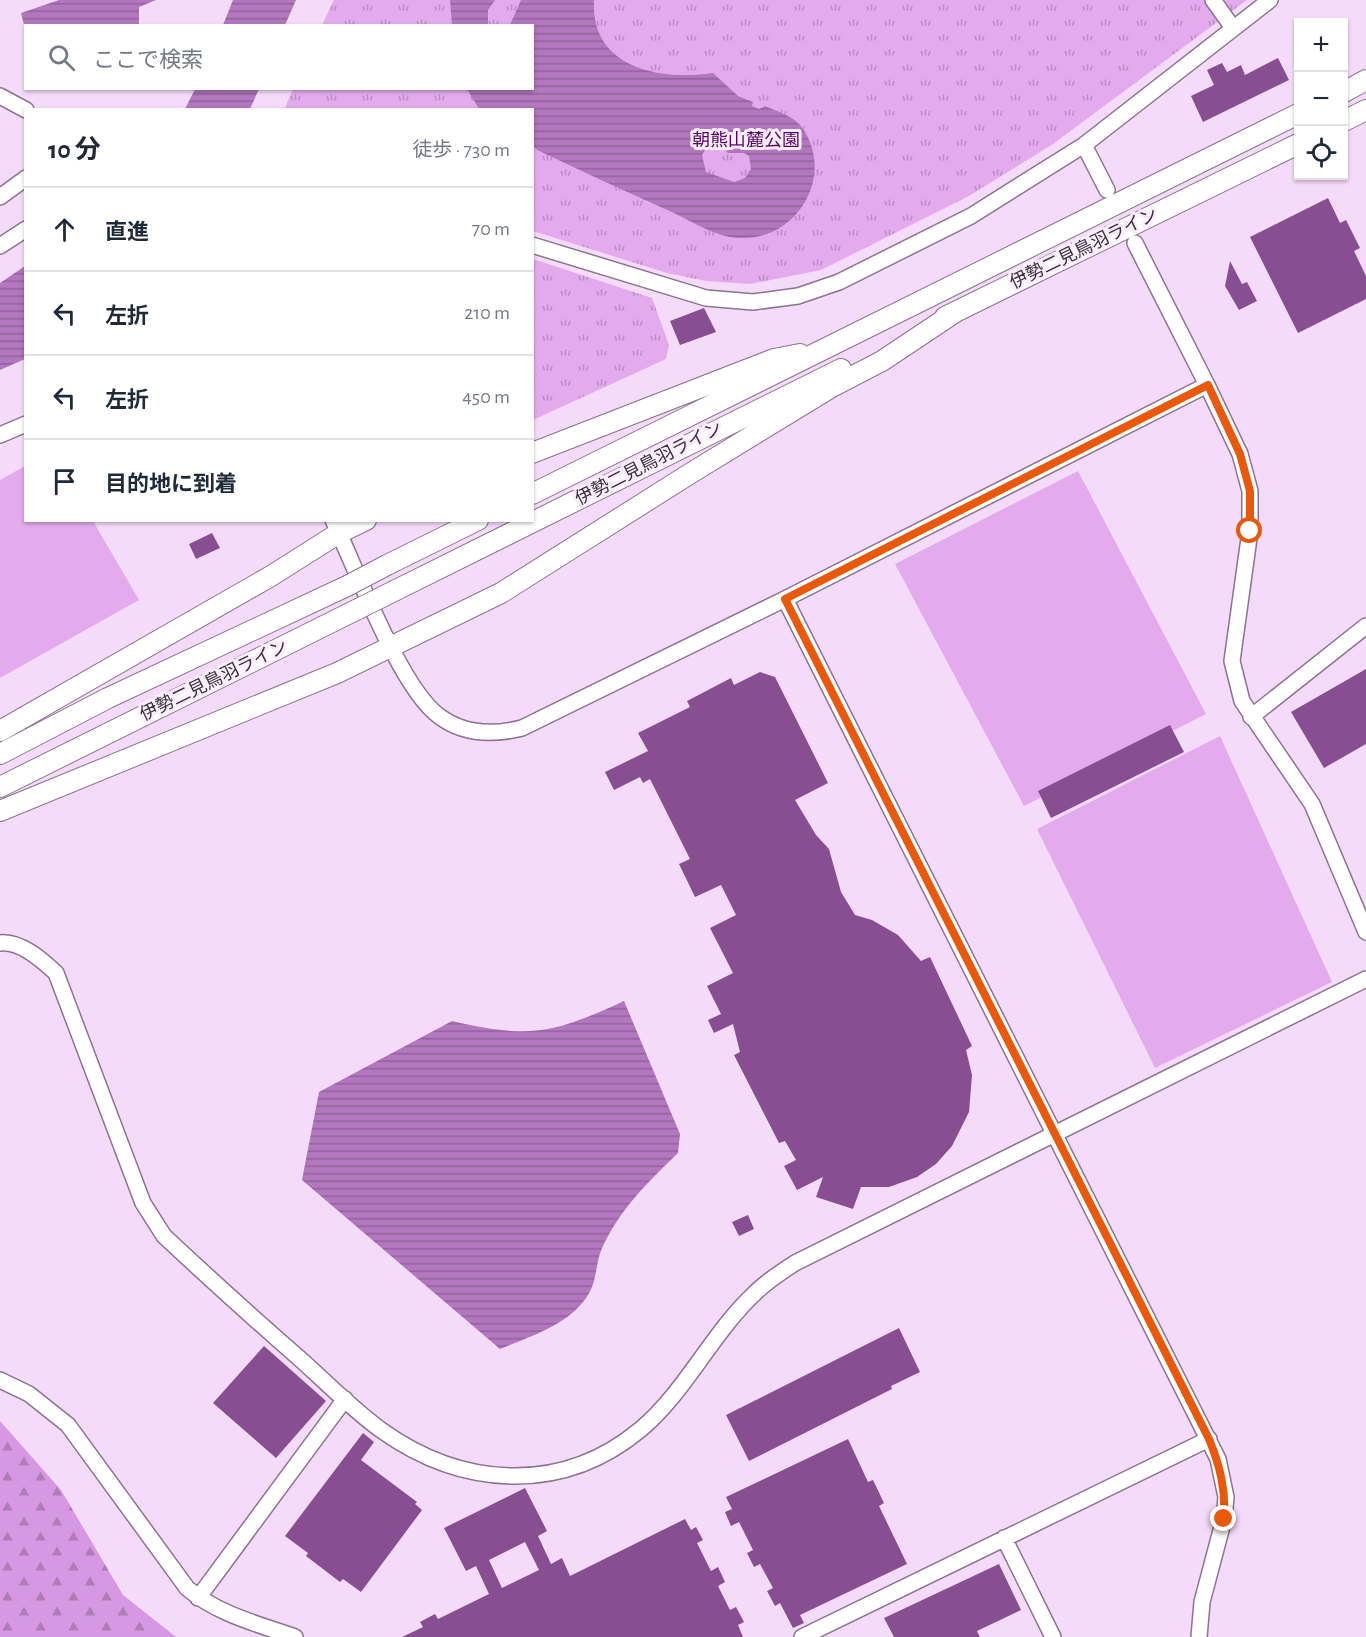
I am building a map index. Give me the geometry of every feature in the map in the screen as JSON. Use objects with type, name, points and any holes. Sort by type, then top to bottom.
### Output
[{"type":"main road","points":[[1348,90],[1366,80]]},
{"type":"main road","points":[[1348,119],[1366,110]]},
{"type":"main road","name":"伊勢二見鳥羽ライン","points":[[534,493],[1294,116]]},
{"type":"main road","name":"伊勢二見鳥羽ライン","points":[[534,521],[1294,146]]},
{"type":"main road","points":[[0,811],[393,648],[501,593],[830,388],[882,361],[957,311]]},
{"type":"main road","points":[[534,452],[774,359],[827,348]]},
{"type":"main road","points":[[0,731],[271,576],[336,527],[357,522]]},
{"type":"main road","name":"伊勢二見鳥羽ライン","points":[[0,754],[108,698],[347,586],[474,522]]},
{"type":"main road","name":"伊勢二見鳥羽ライン","points":[[0,787],[533,522]]},
{"type":"street","points":[[1213,0],[1233,28]]},
{"type":"street","points":[[534,246],[706,298],[753,302],[798,296],[839,282],[971,216],[1084,145],[1270,0]]},
{"type":"street","points":[[0,96],[24,109]]},
{"type":"street","points":[[1084,145],[1107,190]]},
{"type":"street","points":[[0,197],[24,179]]},
{"type":"street","points":[[0,246],[24,230]]},
{"type":"street","points":[[1135,243],[1208,385],[1240,454],[1250,491],[1250,531],[1233,661],[1242,701],[1312,804],[1366,932]]},
{"type":"street","points":[[336,527],[415,691],[439,716],[467,730],[497,734],[522,728],[785,599],[1208,385]]},
{"type":"street","points":[[0,435],[24,425]]},
{"type":"street","points":[[785,599],[1218,1460],[1226,1497],[1224,1519],[1202,1602],[1199,1637]]},
{"type":"street","points":[[1251,717],[1366,626]]},
{"type":"street","points":[[0,942],[7,942],[38,956],[56,973],[143,1203],[164,1236],[379,1429],[404,1445],[455,1468],[514,1478],[544,1474],[593,1460],[613,1450],[644,1426],[754,1293],[774,1277],[820,1248],[1366,979]]},
{"type":"street","points":[[0,1380],[29,1394],[68,1425],[187,1588],[198,1598],[228,1613],[295,1637]]},
{"type":"street","points":[[198,1598],[345,1399]]},
{"type":"street","points":[[802,1637],[1209,1439]]},
{"type":"street","points":[[1004,1538],[1053,1637]]},
{"type":"green space","name":"朝熊山麓公園","points":[[334,0],[1247,0],[1053,144],[969,196],[821,270],[750,284],[706,281],[667,273],[534,231],[534,108],[285,108],[293,90],[534,90],[534,24],[322,24]]},
{"type":"green space","points":[[534,259],[652,298],[669,345],[666,359],[534,420]]},
{"type":"green space","points":[[24,467],[24,522],[94,522],[139,600],[0,678],[0,480]]},
{"type":"green space","points":[[1078,471],[1206,714],[1024,806],[895,564]]},
{"type":"green space","points":[[1220,736],[1332,982],[1155,1068],[1037,829]]},
{"type":"green space","points":[[0,1421],[61,1490],[123,1595],[176,1637],[0,1637]]},
{"type":"shaded area","points":[[59,0],[156,0],[139,7],[139,24],[24,25],[21,13]]},
{"type":"shaded area","points":[[233,0],[296,0],[285,24],[223,24]]},
{"type":"shaded area","points":[[450,0],[495,0],[488,10],[488,24],[452,24]]},
{"type":"shaded area","points":[[521,0],[594,0],[596,23],[603,41],[616,55],[632,65],[671,75],[713,73],[738,96],[753,102],[752,106],[759,109],[765,106],[781,112],[800,125],[812,147],[815,166],[812,185],[805,202],[794,217],[779,228],[761,236],[741,238],[722,235],[537,150],[534,147],[534,108],[478,108],[468,90],[534,90],[534,24],[510,24]],"holes":[[[708,145],[719,145],[728,153],[744,153],[749,156],[751,169],[745,178],[734,182],[706,172],[702,155]]]},
{"type":"shaded area","points":[[194,90],[259,90],[250,108],[185,108]]},
{"type":"shaded area","points":[[24,267],[24,359],[0,370],[0,283]]},
{"type":"shaded area","points":[[624,1001],[680,1134],[678,1153],[646,1185],[610,1232],[598,1260],[592,1288],[575,1311],[555,1325],[500,1349],[302,1180],[319,1092],[452,1021],[502,1030],[540,1030],[578,1021]]},
{"type":"building","points":[[1278,58],[1289,80],[1203,122],[1191,96],[1214,85],[1207,70],[1222,63],[1227,72],[1241,65],[1245,75]]},
{"type":"building","points":[[1328,198],[1340,223],[1346,220],[1360,248],[1354,251],[1366,276],[1366,299],[1298,333],[1250,237]]},
{"type":"building","points":[[1230,261],[1242,284],[1247,282],[1257,301],[1239,310],[1225,286]]},
{"type":"building","points":[[704,308],[716,332],[680,345],[670,321]]},
{"type":"building","points":[[212,533],[220,548],[196,559],[189,544]]},
{"type":"building","points":[[1366,669],[1366,744],[1324,768],[1291,712]]},
{"type":"building","points":[[760,672],[775,677],[828,783],[795,800],[816,835],[829,849],[841,892],[855,915],[872,920],[898,935],[921,961],[930,957],[972,1046],[966,1050],[972,1075],[969,1112],[952,1146],[936,1164],[917,1177],[889,1187],[861,1187],[853,1209],[816,1197],[823,1177],[797,1190],[784,1166],[796,1160],[785,1141],[779,1143],[734,1055],[740,1052],[733,1024],[714,1033],[708,1020],[721,1014],[707,986],[733,973],[710,928],[736,915],[721,885],[695,897],[679,864],[690,859],[650,779],[643,783],[640,777],[614,790],[605,772],[648,751],[638,733],[690,707],[687,701],[731,678],[734,685]]},
{"type":"building","points":[[1170,725],[1184,752],[1051,818],[1038,791]]},
{"type":"building","points":[[748,1215],[754,1229],[739,1236],[732,1222]]},
{"type":"building","points":[[899,1328],[920,1372],[891,1386],[892,1389],[749,1461],[726,1415]]},
{"type":"building","points":[[264,1346],[326,1401],[276,1458],[213,1403]]},
{"type":"building","points":[[363,1433],[374,1442],[361,1460],[417,1502],[415,1504],[422,1510],[361,1592],[343,1579],[340,1582],[306,1556],[308,1553],[285,1536]]},
{"type":"building","points":[[848,1439],[868,1482],[873,1480],[884,1503],[879,1506],[907,1564],[800,1615],[804,1623],[793,1628],[780,1603],[775,1606],[767,1591],[773,1588],[760,1564],[754,1567],[747,1553],[753,1550],[739,1522],[731,1526],[725,1512],[732,1509],[726,1497]]},
{"type":"building","points":[[525,1488],[547,1531],[538,1536],[551,1564],[562,1558],[570,1576],[685,1519],[691,1530],[696,1527],[703,1540],[697,1543],[711,1571],[718,1567],[725,1582],[718,1586],[730,1610],[736,1607],[744,1622],[738,1625],[743,1637],[402,1637],[423,1627],[420,1622],[435,1614],[438,1619],[489,1594],[476,1566],[466,1571],[444,1528]],"holes":[[[525,1542],[539,1570],[502,1588],[489,1560]]]},
{"type":"building","points":[[999,1564],[1021,1610],[977,1631],[980,1637],[894,1637],[884,1618]]},
{"type":"route","points":[[1224,1519],[1226,1497],[1218,1460],[1209,1439],[785,599],[1208,385],[1240,454],[1250,491],[1250,531]]}]
